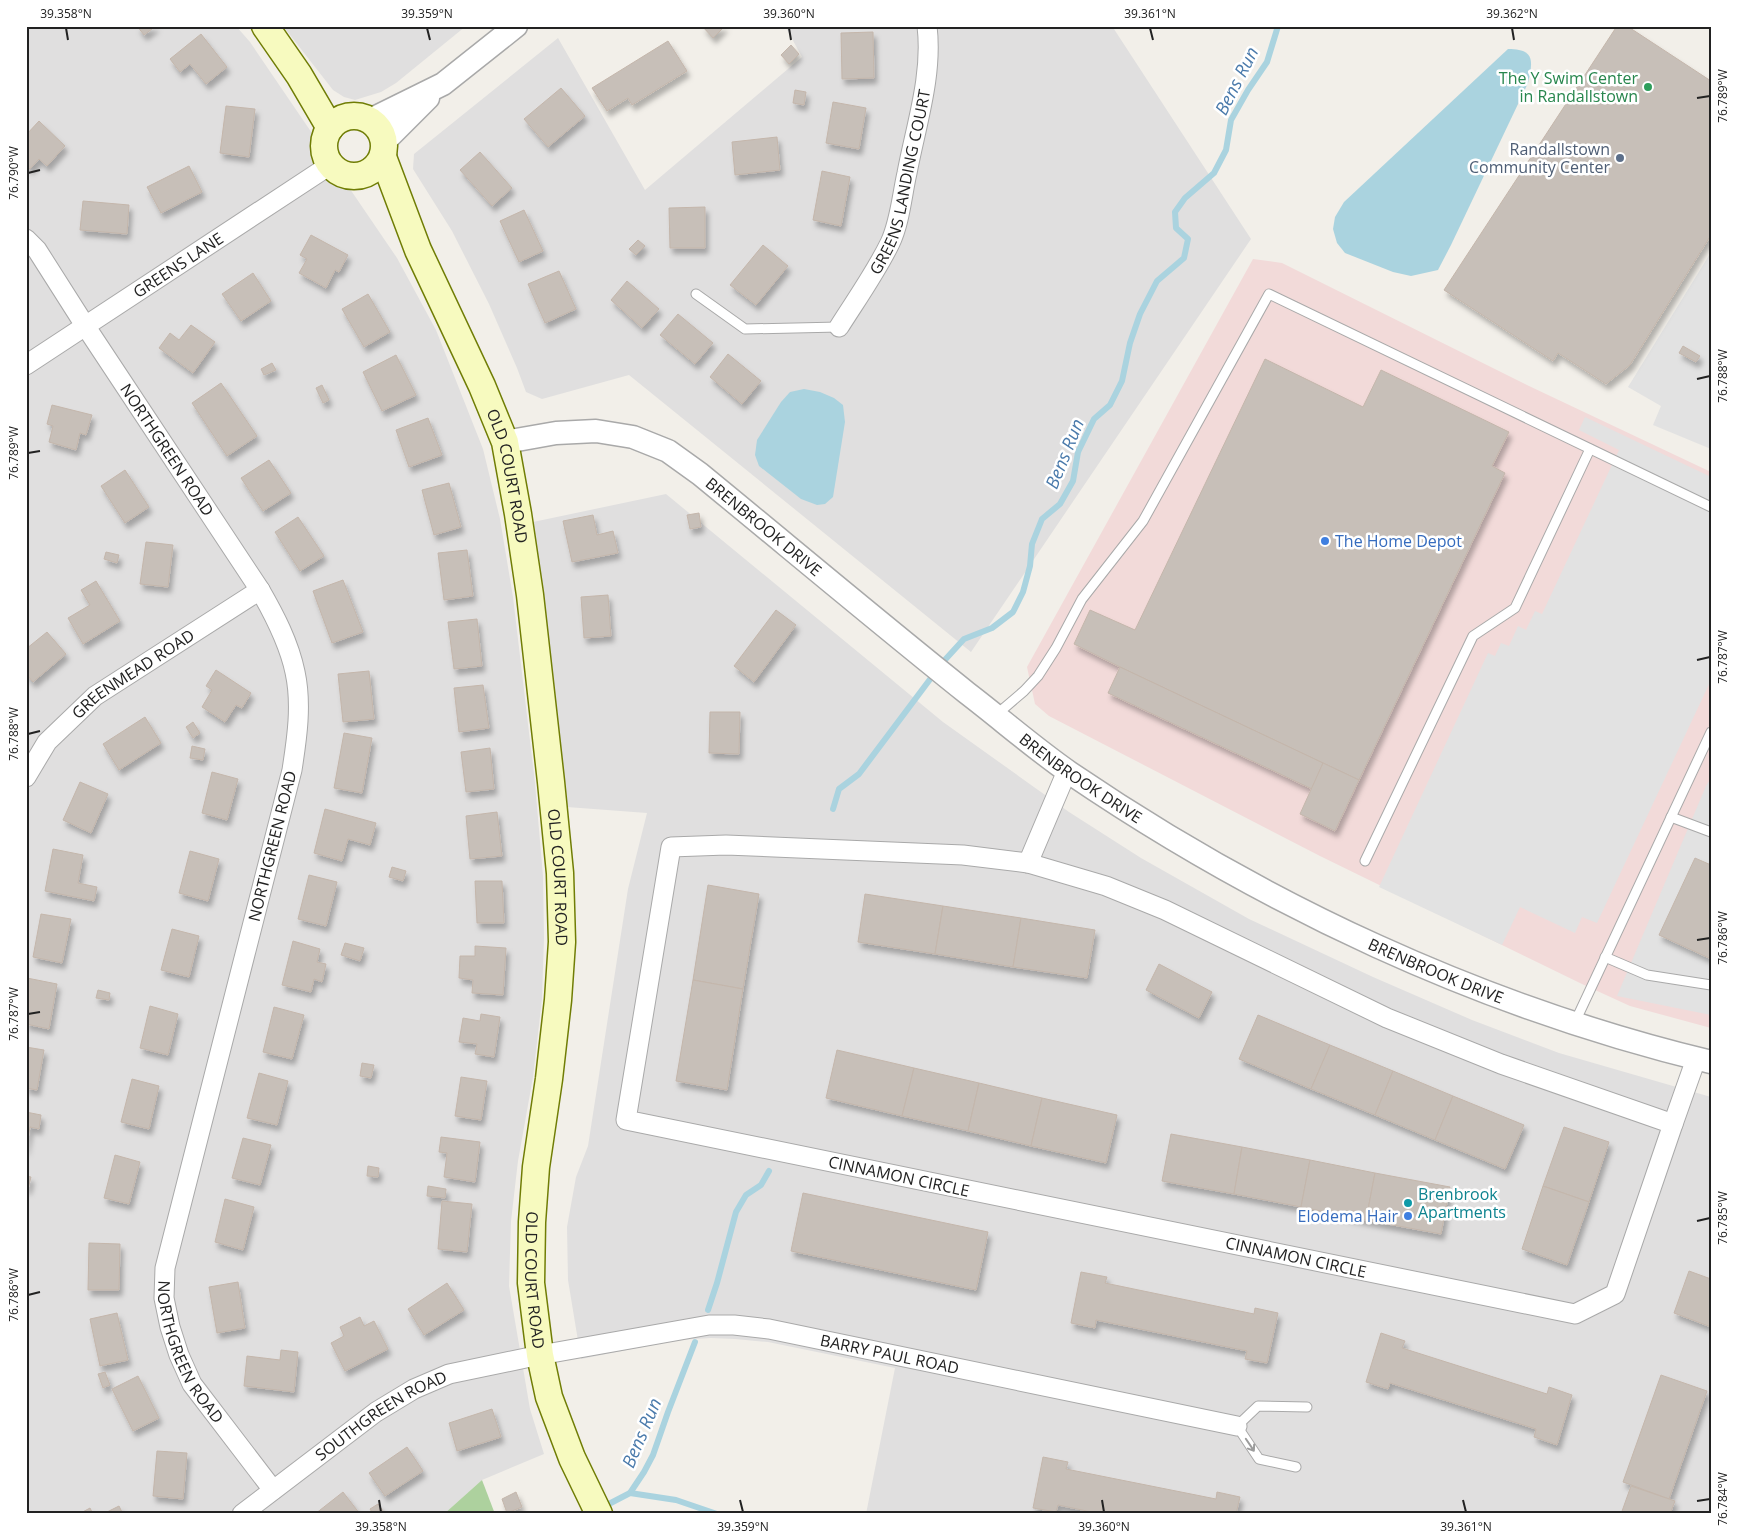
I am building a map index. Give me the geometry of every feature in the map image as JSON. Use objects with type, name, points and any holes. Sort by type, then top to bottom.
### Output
[{"type":"main road","points":[[265,26],[299,75],[330,128]]},
{"type":"main road","points":[[299,75],[373,134],[379,165],[364,175],[349,176],[335,170],[325,156],[325,137],[330,128],[340,119],[373,134]]},
{"type":"main road","name":"OLD COURT ROAD","points":[[373,134],[418,250],[482,386],[505,442],[518,514],[530,595],[560,873],[562,942],[558,1000],[536,1167],[532,1222],[531,1283],[540,1355],[549,1397],[560,1429],[594,1505]]},
{"type":"main road","name":"OLD COURT ROAD","points":[[364,175],[418,250]]},
{"type":"street","points":[[373,134],[443,84],[516,26]]},
{"type":"street","name":"GREENS LANDING COURT","points":[[839,327],[880,262],[891,241],[899,214],[927,72],[927,26]]},
{"type":"street","name":"GREENS LANE","points":[[26,366],[330,165]]},
{"type":"street","name":"NORTHGREEN ROAD","points":[[26,239],[37,250],[260,590],[275,616],[286,642],[295,673],[298,702],[297,734],[292,770],[165,1268],[164,1298],[170,1327],[179,1355],[192,1384],[273,1490]]},
{"type":"street","name":"BRENBROOK DRIVE","points":[[505,442],[556,433],[596,431],[633,437],[668,451],[708,480],[928,662],[1067,771],[1165,836],[1270,894],[1391,953],[1484,991],[1574,1024],[1703,1061]]},
{"type":"street","name":"GREENMEAD ROAD","points":[[26,777],[47,742],[95,696],[260,590]]},
{"type":"street","points":[[1028,863],[1067,771]]},
{"type":"street","name":"CINNAMON CIRCLE","points":[[1673,1124],[1501,1064],[1387,1018],[1165,910],[1106,886],[1028,863],[963,854],[726,845],[671,847],[626,1120],[1575,1314],[1615,1294],[1673,1124],[1703,1061]]},
{"type":"street","name":"BARRY PAUL ROAD","points":[[540,1355],[709,1324],[734,1325],[769,1329],[1237,1426]]},
{"type":"street","name":"SOUTHGREEN ROAD","points":[[242,1514],[376,1412],[414,1389],[449,1374],[540,1355]]},
{"type":"lane","points":[[696,294],[745,329],[839,327]]},
{"type":"lane","points":[[996,715],[1038,676],[1056,648],[1082,598],[1143,521],[1269,294],[1711,507]]},
{"type":"lane","points":[[1365,861],[1473,636],[1515,608],[1590,449]]},
{"type":"lane","points":[[1574,1024],[1711,732]]},
{"type":"lane","points":[[1671,817],[1711,832]]},
{"type":"lane","points":[[1605,957],[1647,976],[1711,985]]},
{"type":"lane","points":[[1296,1467],[1259,1459],[1237,1426],[1258,1406],[1308,1408]]},
{"type":"shaded area","points":[[26,26],[236,26],[250,42],[397,258],[436,330],[483,449],[500,519],[513,597],[535,783],[543,876],[544,938],[542,999],[533,1077],[518,1161],[511,1221],[509,1286],[530,1409],[544,1454],[482,1480],[444,1514],[26,1514]]},
{"type":"shaded area","points":[[283,26],[466,26],[396,83],[381,92],[355,100],[344,97],[333,90]]},
{"type":"shaded area","points":[[785,26],[1112,26],[1251,239],[971,652],[629,375],[542,399],[526,392],[489,304],[452,231],[413,169],[414,154],[558,38],[645,190],[802,57]]},
{"type":"shaded area","points":[[1711,252],[1711,449],[1653,425],[1661,406],[1628,387]]},
{"type":"shaded area","points":[[1253,259],[1282,263],[1529,386],[1711,472],[1711,1028],[1630,1006],[1582,984],[1320,856],[1049,716],[1035,704],[1027,667]]},
{"type":"shaded area","points":[[1585,417],[1711,477],[1711,680],[1597,923],[1582,917],[1575,933],[1520,907],[1502,945],[1379,887],[1488,653],[1495,656],[1501,643],[1509,646],[1518,626],[1526,630],[1535,611],[1542,614],[1619,450],[1579,430]]},
{"type":"shaded area","points":[[666,494],[943,722],[1069,812],[1141,858],[1249,919],[1373,977],[1472,1020],[1559,1053],[1711,1097],[1711,1163],[1709,1168],[1711,1169],[1711,1514],[866,1514],[895,1368],[768,1342],[711,1338],[678,1340],[581,1359],[568,1280],[567,1227],[576,1177],[588,1146],[628,889],[647,813],[567,807],[533,522]]},
{"type":"shaded area","points":[[1711,778],[1711,1015],[1617,996],[1706,786]]},
{"type":"green space","points":[[482,1480],[495,1514],[444,1514]]},
{"type":"water","points":[[1508,49],[1523,51],[1528,54],[1531,68],[1528,83],[1438,270],[1411,276],[1393,272],[1345,253],[1337,243],[1333,229],[1335,217],[1344,202]]},
{"type":"water","points":[[804,389],[820,392],[834,398],[843,405],[845,422],[833,497],[825,504],[817,505],[801,499],[759,466],[755,455],[757,440],[781,402],[790,392]]},
{"type":"building","points":[[137,26],[156,26],[144,35]]},
{"type":"building","points":[[702,26],[725,26],[713,38]]},
{"type":"building","name":"Randallstown Community Center","points":[[1617,26],[1627,26],[1711,81],[1711,235],[1630,365],[1606,384],[1558,353],[1553,361],[1444,290]]},
{"type":"building","points":[[873,32],[874,78],[842,79],[841,33]]},
{"type":"building","points":[[201,34],[227,67],[206,84],[190,64],[180,72],[170,59]]},
{"type":"building","points":[[668,41],[687,71],[632,105],[628,98],[607,111],[592,88]]},
{"type":"building","points":[[791,45],[799,54],[789,64],[781,55]]},
{"type":"building","points":[[561,88],[585,116],[548,147],[524,119]]},
{"type":"building","points":[[795,90],[806,92],[804,105],[793,103]]},
{"type":"building","points":[[833,102],[866,108],[859,149],[826,143]]},
{"type":"building","points":[[226,106],[255,109],[249,157],[220,153]]},
{"type":"building","points":[[39,121],[65,146],[47,166],[39,159],[30,169],[26,165],[26,135]]},
{"type":"building","points":[[777,137],[780,170],[735,175],[732,142]]},
{"type":"building","points":[[480,152],[512,188],[492,206],[460,170]]},
{"type":"building","points":[[189,166],[202,192],[161,213],[147,187]]},
{"type":"building","points":[[822,171],[850,177],[841,226],[813,220]]},
{"type":"building","points":[[83,201],[129,205],[127,234],[80,230]]},
{"type":"building","points":[[705,207],[705,248],[670,248],[669,208]]},
{"type":"building","points":[[524,210],[543,251],[519,262],[500,221]]},
{"type":"building","points":[[311,235],[348,255],[339,272],[335,270],[326,288],[299,273],[307,259],[300,255]]},
{"type":"building","points":[[638,240],[645,246],[636,255],[629,249]]},
{"type":"building","points":[[763,245],[788,266],[756,305],[730,285]]},
{"type":"building","points":[[559,271],[576,309],[545,323],[528,284]]},
{"type":"building","points":[[253,273],[271,301],[241,321],[222,294]]},
{"type":"building","points":[[627,281],[659,309],[642,328],[611,300]]},
{"type":"building","points":[[368,294],[390,332],[364,347],[342,309]]},
{"type":"building","points":[[678,314],[713,343],[695,364],[660,335]]},
{"type":"building","points":[[191,325],[215,342],[193,373],[159,348],[170,333],[179,340]]},
{"type":"building","points":[[1683,346],[1700,356],[1696,362],[1679,353]]},
{"type":"building","points":[[728,354],[761,381],[742,404],[710,377]]},
{"type":"building","points":[[396,355],[416,395],[382,411],[363,372]]},
{"type":"building","name":"The Home Depot","points":[[1265,359],[1363,407],[1381,370],[1509,432],[1492,466],[1505,473],[1359,780],[1074,644],[1090,610],[1135,630]]},
{"type":"building","points":[[272,363],[276,370],[264,375],[261,369]]},
{"type":"building","points":[[221,383],[257,436],[227,456],[192,403]]},
{"type":"building","points":[[322,385],[329,400],[323,403],[316,388]]},
{"type":"building","points":[[52,405],[92,415],[86,435],[80,433],[76,450],[49,442],[53,426],[47,424]]},
{"type":"building","points":[[428,418],[442,455],[409,467],[396,430]]},
{"type":"building","points":[[269,460],[291,493],[263,511],[241,478]]},
{"type":"building","points":[[125,470],[149,507],[125,523],[101,486]]},
{"type":"building","points":[[449,483],[461,527],[434,535],[422,490]]},
{"type":"building","points":[[699,513],[701,527],[690,529],[687,515]]},
{"type":"building","points":[[593,515],[597,535],[613,531],[618,553],[572,562],[563,521]]},
{"type":"building","points":[[298,517],[324,556],[300,571],[275,532]]},
{"type":"building","points":[[146,542],[173,545],[168,587],[140,584]]},
{"type":"building","points":[[467,550],[473,596],[444,600],[438,553]]},
{"type":"building","points":[[106,552],[119,555],[117,563],[104,559]]},
{"type":"building","points":[[343,580],[363,632],[332,643],[313,591]]},
{"type":"building","points":[[96,581],[120,621],[83,644],[68,618],[90,605],[81,590]]},
{"type":"building","points":[[608,595],[611,636],[584,638],[581,597]]},
{"type":"building","points":[[776,610],[796,625],[754,682],[734,666]]},
{"type":"building","points":[[477,619],[482,666],[454,669],[448,622]]},
{"type":"building","points":[[47,632],[66,654],[33,682],[26,674],[26,649]]},
{"type":"building","points":[[1120,667],[1323,763],[1312,789],[1108,693]]},
{"type":"building","points":[[216,670],[251,693],[242,708],[236,705],[225,722],[202,707],[212,690],[206,686]]},
{"type":"building","points":[[369,671],[374,719],[343,722],[338,674]]},
{"type":"building","points":[[483,685],[489,728],[459,732],[454,688]]},
{"type":"building","points":[[710,712],[740,712],[739,754],[709,753]]},
{"type":"building","points":[[145,717],[161,743],[119,770],[103,744]]},
{"type":"building","points":[[193,722],[200,733],[193,738],[186,727]]},
{"type":"building","points":[[344,733],[372,738],[362,793],[334,788]]},
{"type":"building","points":[[192,746],[205,749],[203,760],[190,758]]},
{"type":"building","points":[[490,748],[494,789],[466,792],[461,752]]},
{"type":"building","points":[[1323,763],[1359,780],[1335,831],[1300,814]]},
{"type":"building","points":[[212,772],[238,779],[227,820],[202,813]]},
{"type":"building","points":[[80,782],[108,794],[91,833],[63,820]]},
{"type":"building","points":[[325,809],[376,823],[370,845],[348,839],[342,861],[314,853]]},
{"type":"building","points":[[497,812],[502,856],[470,859],[466,816]]},
{"type":"building","points":[[53,849],[83,855],[78,883],[97,887],[94,901],[45,891]]},
{"type":"building","points":[[190,851],[219,859],[208,901],[179,893]]},
{"type":"building","points":[[1695,858],[1711,865],[1711,959],[1659,935]]},
{"type":"building","points":[[392,867],[406,871],[403,881],[389,877]]},
{"type":"building","points":[[309,875],[337,882],[326,926],[298,919]]},
{"type":"building","points":[[475,881],[502,881],[504,923],[477,923]]},
{"type":"building","points":[[708,885],[759,894],[743,989],[693,980]]},
{"type":"building","points":[[865,894],[943,906],[935,954],[858,942]]},
{"type":"building","points":[[943,906],[1021,918],[1013,967],[935,954]]},
{"type":"building","points":[[41,914],[71,919],[62,963],[33,957]]},
{"type":"building","points":[[1021,918],[1095,930],[1087,978],[1013,967]]},
{"type":"building","points":[[172,929],[199,936],[189,977],[161,970]]},
{"type":"building","points":[[293,941],[320,949],[317,962],[326,964],[322,982],[314,979],[311,992],[282,985]]},
{"type":"building","points":[[345,943],[364,948],[360,961],[341,955]]},
{"type":"building","points":[[475,946],[506,948],[503,995],[472,993],[473,980],[459,978],[460,956],[475,956]]},
{"type":"building","points":[[1159,964],[1212,992],[1199,1018],[1146,990]]},
{"type":"building","points":[[27,978],[57,984],[49,1029],[26,1024]]},
{"type":"building","points":[[693,980],[743,989],[727,1090],[676,1081]]},
{"type":"building","points":[[98,990],[110,993],[109,1000],[96,998]]},
{"type":"building","points":[[150,1006],[178,1014],[168,1055],[140,1048]]},
{"type":"building","points":[[274,1007],[304,1015],[292,1059],[263,1052]]},
{"type":"building","points":[[481,1014],[500,1017],[494,1057],[475,1054],[477,1044],[459,1042],[463,1018],[480,1021]]},
{"type":"building","points":[[1258,1015],[1330,1045],[1311,1089],[1239,1059]]},
{"type":"building","points":[[1330,1045],[1393,1071],[1375,1115],[1311,1089]]},
{"type":"building","points":[[26,1047],[44,1050],[37,1090],[26,1088]]},
{"type":"building","points":[[837,1050],[914,1068],[902,1116],[826,1098]]},
{"type":"building","points":[[362,1063],[374,1065],[371,1078],[360,1076]]},
{"type":"building","points":[[914,1068],[979,1083],[968,1131],[902,1116]]},
{"type":"building","points":[[1393,1071],[1453,1096],[1435,1140],[1375,1115]]},
{"type":"building","points":[[259,1073],[288,1081],[277,1125],[247,1118]]},
{"type":"building","points":[[461,1077],[487,1081],[481,1120],[455,1116]]},
{"type":"building","points":[[132,1079],[159,1086],[149,1129],[121,1122]]},
{"type":"building","points":[[979,1083],[1042,1098],[1031,1146],[968,1131]]},
{"type":"building","points":[[1453,1096],[1524,1125],[1505,1169],[1435,1140]]},
{"type":"building","points":[[1042,1098],[1117,1115],[1106,1163],[1031,1146]]},
{"type":"building","points":[[26,1112],[41,1115],[39,1129],[30,1127],[26,1150]]},
{"type":"building","points":[[1564,1127],[1609,1142],[1589,1202],[1543,1186]]},
{"type":"building","points":[[1171,1134],[1242,1147],[1234,1194],[1162,1181]]},
{"type":"building","points":[[441,1137],[480,1142],[475,1182],[444,1177],[447,1153],[439,1152]]},
{"type":"building","points":[[243,1138],[271,1145],[260,1185],[232,1178]]},
{"type":"building","points":[[1242,1147],[1310,1160],[1301,1207],[1234,1194]]},
{"type":"building","points":[[115,1155],[140,1162],[129,1204],[104,1198]]},
{"type":"building","points":[[1310,1160],[1375,1173],[1366,1220],[1301,1207]]},
{"type":"building","points":[[368,1166],[379,1168],[378,1177],[367,1176]]},
{"type":"building","name":"Brenbrook Apartments","points":[[1375,1173],[1450,1187],[1441,1234],[1366,1220]]},
{"type":"building","points":[[26,1176],[31,1177],[28,1189],[26,1189]]},
{"type":"building","points":[[428,1186],[446,1189],[445,1198],[427,1196]]},
{"type":"building","points":[[1543,1186],[1589,1202],[1567,1265],[1522,1249]]},
{"type":"building","points":[[803,1193],[988,1232],[976,1290],[791,1251]]},
{"type":"building","points":[[225,1199],[254,1207],[243,1250],[215,1242]]},
{"type":"building","points":[[442,1201],[472,1204],[467,1252],[438,1249]]},
{"type":"building","points":[[89,1243],[120,1244],[119,1290],[88,1290]]},
{"type":"building","points":[[1689,1271],[1711,1279],[1711,1327],[1674,1313]]},
{"type":"building","points":[[1081,1272],[1107,1277],[1105,1283],[1254,1314],[1255,1308],[1278,1313],[1267,1363],[1245,1359],[1247,1351],[1096,1320],[1095,1328],[1071,1323]]},
{"type":"building","points":[[238,1282],[245,1328],[217,1333],[209,1287]]},
{"type":"building","points":[[447,1283],[464,1310],[424,1335],[408,1309]]},
{"type":"building","points":[[117,1313],[128,1360],[100,1366],[90,1319]]},
{"type":"building","points":[[360,1317],[364,1326],[374,1321],[388,1349],[345,1371],[331,1343],[344,1336],[340,1327]]},
{"type":"building","points":[[1381,1333],[1405,1341],[1402,1348],[1547,1394],[1549,1387],[1572,1395],[1557,1445],[1534,1437],[1536,1429],[1390,1383],[1388,1389],[1366,1382]]},
{"type":"building","points":[[281,1350],[298,1352],[294,1392],[244,1386],[247,1356],[280,1360]]},
{"type":"building","points":[[105,1372],[110,1385],[103,1388],[98,1374]]},
{"type":"building","points":[[1661,1375],[1707,1391],[1669,1499],[1623,1482]]},
{"type":"building","points":[[138,1376],[159,1418],[133,1431],[112,1389]]},
{"type":"building","points":[[492,1409],[501,1437],[457,1451],[449,1423]]},
{"type":"building","points":[[407,1447],[423,1471],[385,1496],[369,1473]]},
{"type":"building","points":[[157,1451],[187,1453],[183,1499],[153,1496]]},
{"type":"building","points":[[1043,1457],[1068,1462],[1066,1469],[1216,1499],[1217,1492],[1240,1497],[1236,1514],[1101,1514],[1058,1505],[1056,1512],[1033,1508]]},
{"type":"building","points":[[1631,1486],[1675,1501],[1670,1514],[1621,1514]]},
{"type":"building","points":[[343,1492],[360,1514],[315,1514]]},
{"type":"building","points":[[516,1492],[522,1507],[507,1513],[502,1499]]},
{"type":"building","points":[[378,1504],[384,1512],[373,1514],[370,1509]]},
{"type":"building","points":[[119,1506],[123,1514],[103,1514]]},
{"type":"building","points":[[90,1508],[93,1514],[79,1514]]},
{"type":"waterway","name":"Bens Run","points":[[833,809],[839,789],[859,774],[943,662],[964,639],[992,628],[1013,612],[1023,592],[1030,566],[1032,544],[1042,519],[1060,504],[1073,481],[1078,452],[1094,419],[1110,405],[1122,381],[1130,343],[1140,314],[1157,281],[1184,258],[1188,239],[1176,228],[1175,212],[1185,198],[1214,173],[1226,150],[1231,120],[1267,62],[1278,26]]},
{"type":"waterway","name":"Bens Run","points":[[708,1310],[736,1212],[746,1195],[761,1185],[769,1171]]},
{"type":"waterway","name":"Bens Run","points":[[603,1507],[630,1493],[644,1472],[653,1455],[695,1342]]},
{"type":"waterway","points":[[630,1493],[676,1500],[717,1514]]},
{"type":"place","name":"The Y Swim Center in Randallstown","points":[[1648,87]]},
{"type":"place","name":"Randallstown Community Center","points":[[1620,158]]},
{"type":"place","name":"The Home Depot","points":[[1325,541]]},
{"type":"place","name":"Brenbrook Apartments","points":[[1408,1203]]},
{"type":"place","name":"Elodema Hair","points":[[1408,1216]]}]
